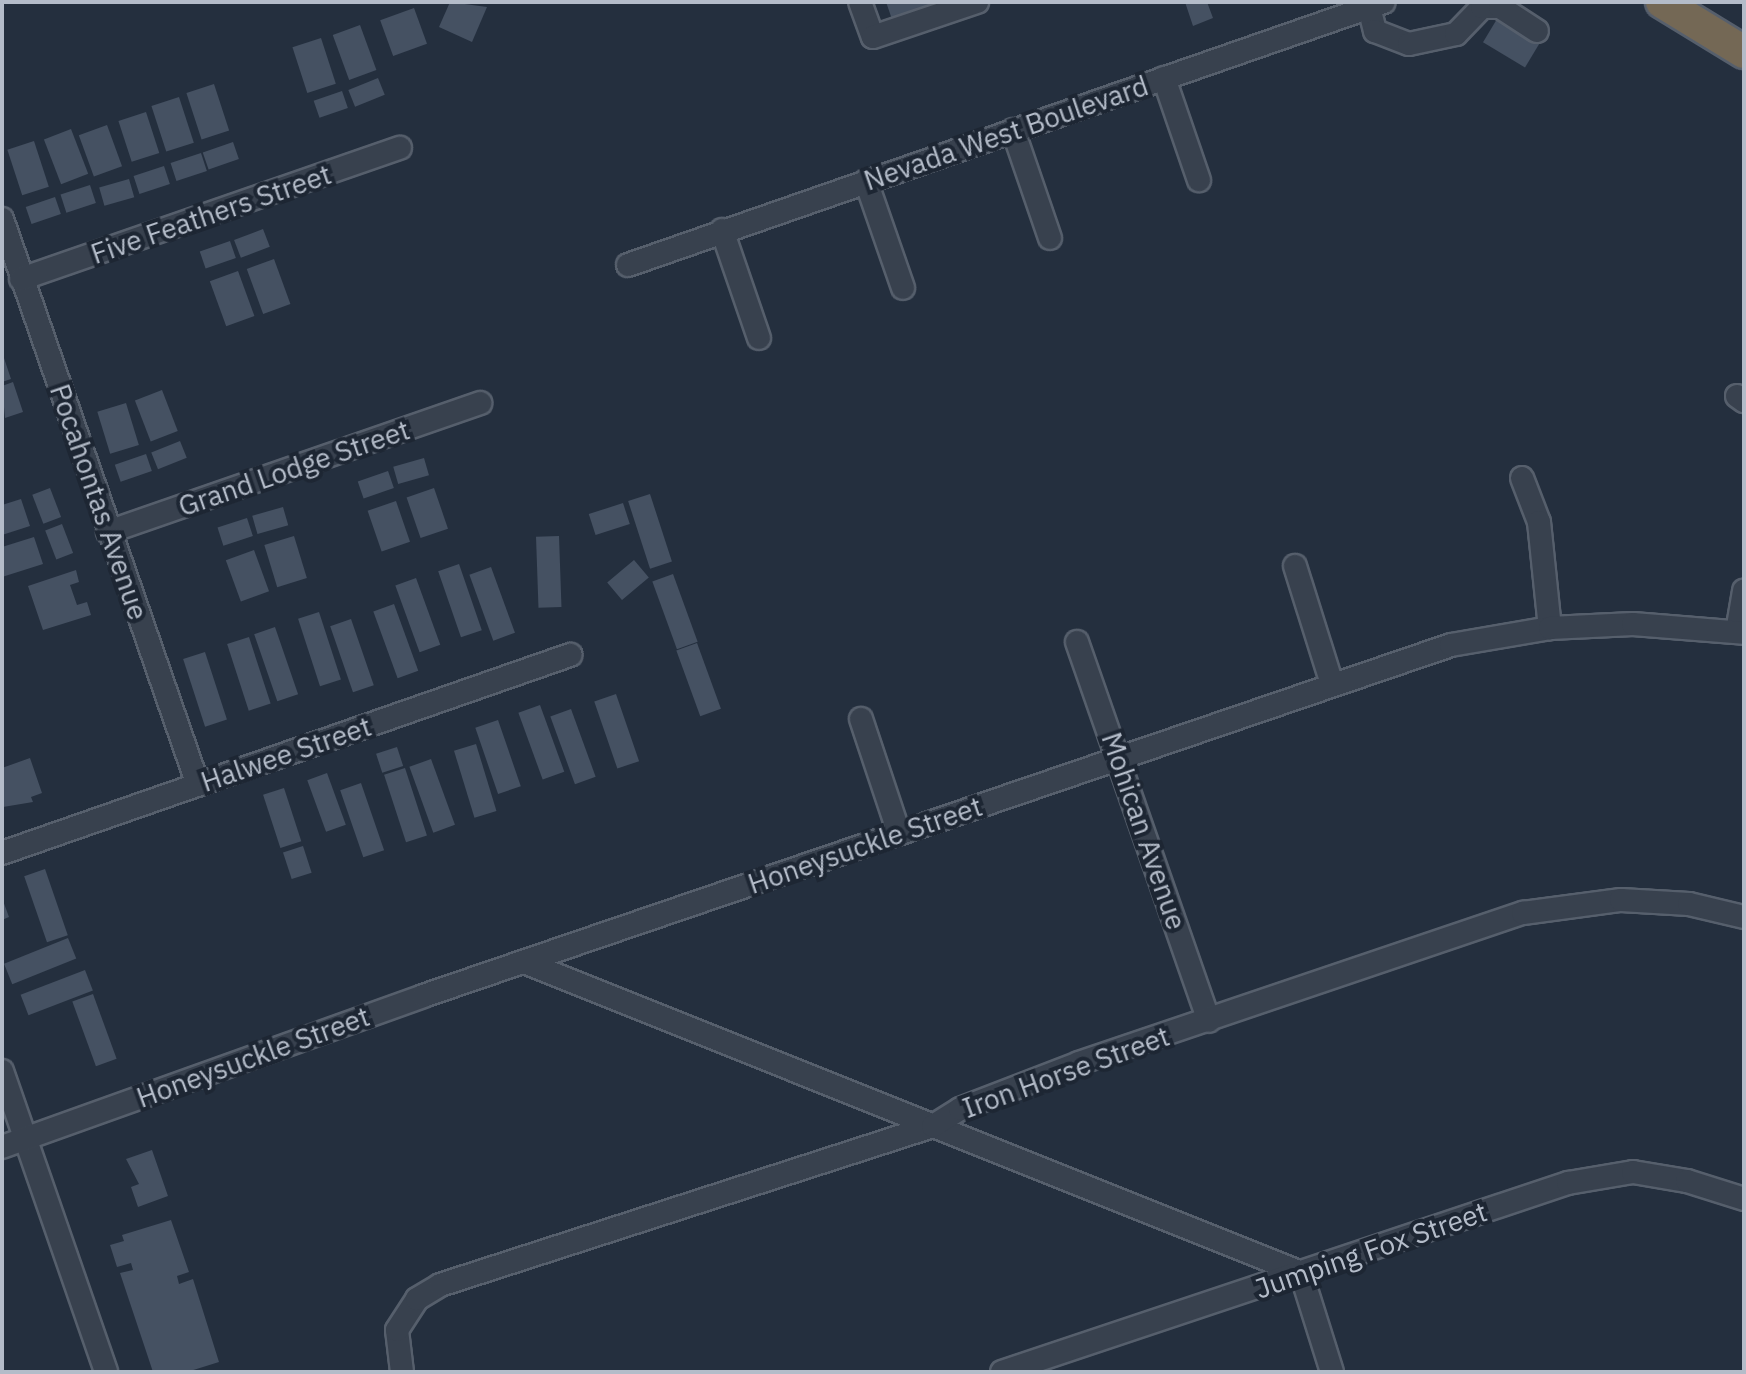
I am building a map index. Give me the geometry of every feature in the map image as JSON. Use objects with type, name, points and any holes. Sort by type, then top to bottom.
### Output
[{"type":"highway","points":[[1662,2],[1741,43]]},
{"type":"street","points":[[860,2],[873,37],[977,2]]},
{"type":"street","points":[[1376,5],[1375,31],[1409,44],[1456,34],[1482,7],[1500,7],[1537,31]]},
{"type":"street","name":"Nevada West Boulevard","points":[[628,265],[1376,5]]},
{"type":"street","points":[[1164,78],[1199,180]]},
{"type":"street","points":[[1013,130],[1050,238]]},
{"type":"street","name":"Five Feathers Street","points":[[21,279],[400,148]]},
{"type":"street","points":[[866,181],[903,288]]},
{"type":"street","name":"Pocahontas Avenue","points":[[2,219],[198,785]]},
{"type":"street","points":[[722,230],[759,338]]},
{"type":"street","name":"Grand Lodge Street","points":[[108,532],[480,403]]},
{"type":"street","points":[[1522,478],[1539,522],[1550,628]]},
{"type":"street","points":[[1295,566],[1332,684]]},
{"type":"street","points":[[1740,632],[1744,591]]},
{"type":"street","name":"Honeysuckle Street","points":[[2,1147],[524,962],[1451,645],[1550,628],[1633,624],[1740,632]]},
{"type":"street","name":"Mohican Avenue","points":[[1077,642],[1209,1021]]},
{"type":"street","name":"Halwee Street","points":[[2,853],[570,655]]},
{"type":"street","points":[[861,719],[899,833]]},
{"type":"street","name":"Iron Horse Street","points":[[402,1372],[395,1347],[397,1330],[417,1299],[440,1285],[933,1126],[960,1109],[1016,1087],[1523,913],[1565,904],[1689,904],[1744,917]]},
{"type":"street","points":[[524,962],[1301,1273],[1332,1372]]},
{"type":"street","points":[[2,1071],[106,1372]]},
{"type":"street","name":"Jumping Fox Street","points":[[1002,1372],[1568,1183],[1612,1174],[1666,1176],[1744,1199]]},
{"type":"building","points":[[450,2],[487,7],[472,42],[439,27]]},
{"type":"building","points":[[886,2],[962,2],[894,25]]},
{"type":"building","points":[[1185,2],[1207,2],[1213,18],[1193,26]]},
{"type":"building","points":[[414,8],[427,44],[393,56],[380,20]]},
{"type":"building","points":[[1500,14],[1542,39],[1525,68],[1483,42]]},
{"type":"building","points":[[360,25],[376,70],[349,80],[333,35]]},
{"type":"building","points":[[321,38],[336,84],[307,93],[292,47]]},
{"type":"building","points":[[378,78],[385,95],[355,107],[348,90]]},
{"type":"building","points":[[214,84],[229,131],[202,140],[186,93]]},
{"type":"building","points":[[342,91],[348,108],[319,118],[314,101]]},
{"type":"building","points":[[179,97],[194,143],[166,152],[151,106]]},
{"type":"building","points":[[146,112],[159,153],[132,162],[118,121]]},
{"type":"building","points":[[107,125],[122,166],[94,177],[79,135]]},
{"type":"building","points":[[71,129],[88,174],[61,184],[44,139]]},
{"type":"building","points":[[34,141],[49,187],[22,195],[7,150]]},
{"type":"building","points":[[233,142],[239,159],[209,169],[203,152]]},
{"type":"building","points":[[201,153],[207,171],[176,181],[171,163]]},
{"type":"building","points":[[164,166],[170,184],[139,194],[134,176]]},
{"type":"building","points":[[129,179],[134,197],[104,206],[99,188]]},
{"type":"building","points":[[90,185],[96,203],[66,213],[61,195]]},
{"type":"building","points":[[55,197],[61,214],[32,224],[26,207]]},
{"type":"building","points":[[263,229],[270,247],[241,258],[234,240]]},
{"type":"building","points":[[230,241],[236,258],[206,268],[200,251]]},
{"type":"building","points":[[274,259],[290,304],[263,314],[247,269]]},
{"type":"building","points":[[238,271],[254,316],[226,326],[210,281]]},
{"type":"building","points":[[2,352],[11,379],[2,382]]},
{"type":"building","points":[[13,382],[23,412],[5,418],[2,386]]},
{"type":"building","points":[[162,390],[178,431],[151,441],[135,400]]},
{"type":"building","points":[[126,403],[139,445],[110,454],[97,412]]},
{"type":"building","points":[[180,441],[187,458],[158,469],[151,453]]},
{"type":"building","points":[[146,454],[152,471],[121,482],[115,465]]},
{"type":"building","points":[[424,458],[429,475],[398,484],[393,467]]},
{"type":"building","points":[[388,471],[394,488],[364,498],[358,481]]},
{"type":"building","points":[[50,488],[61,517],[43,524],[32,495]]},
{"type":"building","points":[[434,488],[448,529],[421,538],[407,497]]},
{"type":"building","points":[[650,494],[672,562],[650,569],[628,501]]},
{"type":"building","points":[[21,499],[30,526],[2,535],[2,505]]},
{"type":"building","points":[[396,501],[410,542],[382,551],[368,511]]},
{"type":"building","points":[[623,503],[630,524],[596,535],[589,514]]},
{"type":"building","points":[[283,507],[288,525],[257,534],[252,516]]},
{"type":"building","points":[[247,518],[253,536],[223,546],[218,528]]},
{"type":"building","points":[[62,524],[73,553],[56,559],[45,530]]},
{"type":"building","points":[[294,536],[307,578],[277,587],[264,545]]},
{"type":"building","points":[[559,536],[561,607],[538,608],[536,537]]},
{"type":"building","points":[[34,537],[43,564],[2,577],[2,547]]},
{"type":"building","points":[[254,550],[269,591],[241,602],[226,560]]},
{"type":"building","points":[[634,560],[649,578],[622,600],[607,582]]},
{"type":"building","points":[[459,564],[482,630],[461,637],[438,571]]},
{"type":"building","points":[[491,567],[515,633],[493,641],[469,575]]},
{"type":"building","points":[[76,570],[79,582],[70,585],[77,605],[87,602],[91,615],[43,630],[28,586]]},
{"type":"building","points":[[673,574],[698,642],[677,649],[652,582]]},
{"type":"building","points":[[416,578],[440,645],[420,652],[395,586]]},
{"type":"building","points":[[394,604],[418,671],[398,678],[373,612]]},
{"type":"building","points":[[319,612],[341,680],[320,686],[298,619]]},
{"type":"building","points":[[351,619],[374,685],[353,692],[330,626]]},
{"type":"building","points":[[275,627],[298,694],[277,701],[254,634]]},
{"type":"building","points":[[249,637],[271,704],[249,711],[227,644]]},
{"type":"building","points":[[697,643],[721,709],[700,716],[676,651]]},
{"type":"building","points":[[205,652],[227,720],[205,727],[183,659]]},
{"type":"building","points":[[616,694],[639,761],[617,769],[594,701]]},
{"type":"building","points":[[540,705],[564,772],[543,780],[518,713]]},
{"type":"building","points":[[571,709],[596,777],[575,784],[550,717]]},
{"type":"building","points":[[498,720],[521,786],[498,794],[475,728]]},
{"type":"building","points":[[476,744],[496,811],[474,818],[454,751]]},
{"type":"building","points":[[397,747],[403,766],[382,773],[376,754]]},
{"type":"building","points":[[30,758],[42,793],[31,797],[33,802],[3,807],[2,768]]},
{"type":"building","points":[[431,759],[455,825],[433,833],[409,767]]},
{"type":"building","points":[[405,768],[427,836],[406,842],[384,775]]},
{"type":"building","points":[[327,773],[346,825],[326,832],[307,780]]},
{"type":"building","points":[[361,783],[384,850],[363,857],[340,790]]},
{"type":"building","points":[[284,788],[301,841],[280,848],[263,795]]},
{"type":"building","points":[[303,846],[312,873],[292,879],[283,852]]},
{"type":"building","points":[[45,869],[68,935],[47,942],[24,876]]},
{"type":"building","points":[[2,898],[9,917],[2,920]]},
{"type":"building","points":[[68,938],[76,958],[12,984],[4,964]]},
{"type":"building","points":[[85,970],[93,991],[28,1015],[21,995]]},
{"type":"building","points":[[93,994],[117,1059],[96,1066],[72,1002]]},
{"type":"building","points":[[152,1150],[168,1196],[138,1207],[131,1187],[139,1184],[126,1159]]},
{"type":"building","points":[[171,1220],[189,1272],[177,1276],[179,1284],[193,1279],[219,1362],[187,1372],[153,1372],[120,1273],[133,1270],[131,1263],[117,1267],[110,1245],[124,1241],[122,1235]]}]
